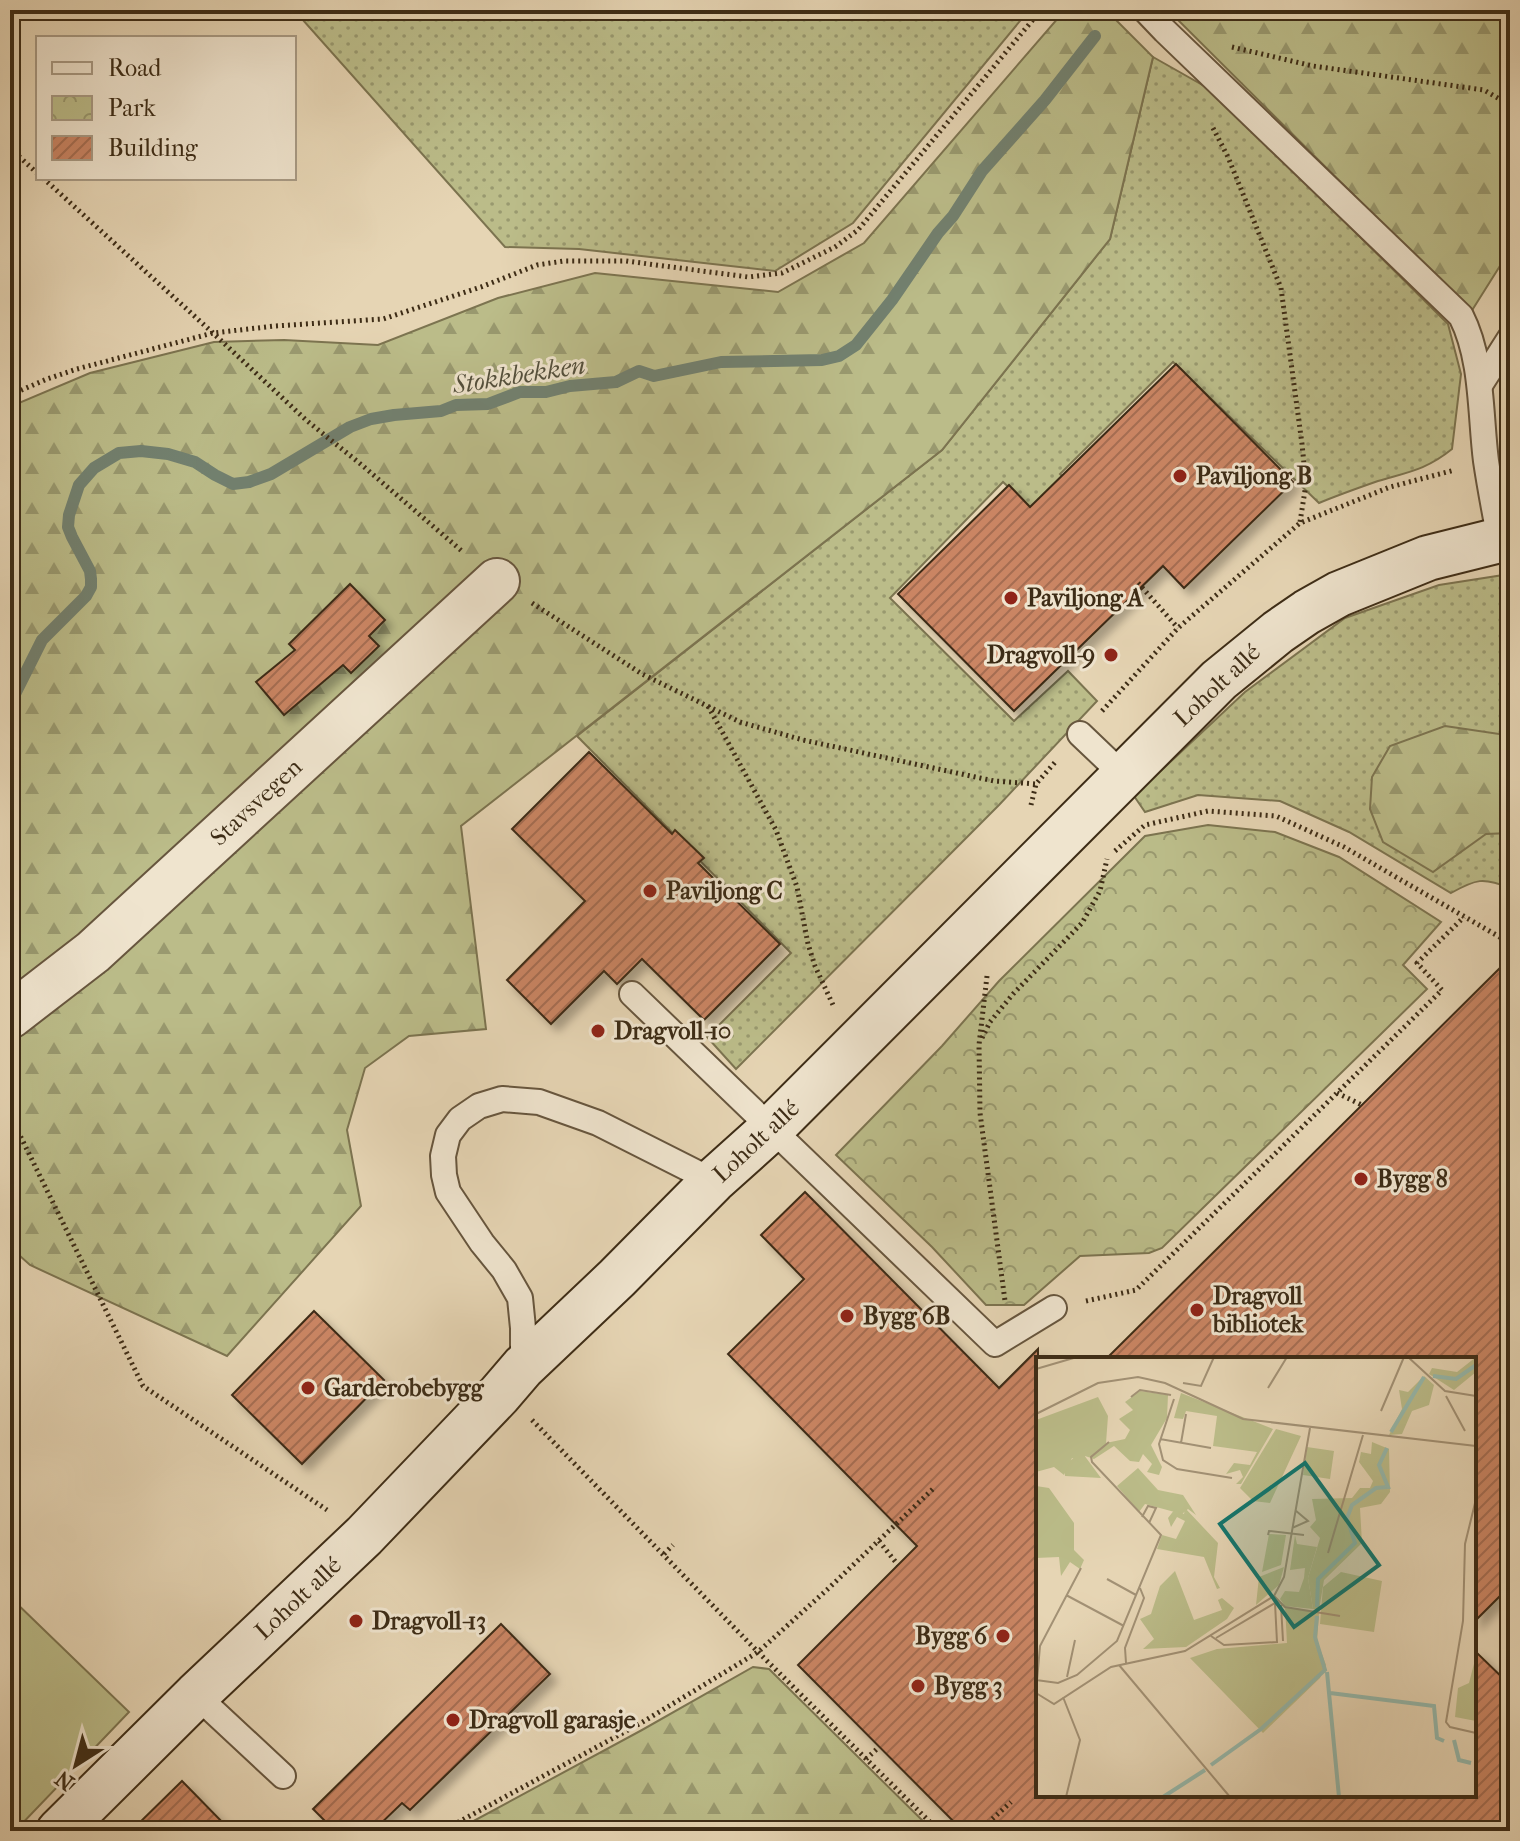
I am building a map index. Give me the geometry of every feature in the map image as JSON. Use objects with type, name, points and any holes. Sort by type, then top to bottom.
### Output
[{"type":"street","name":"Loholt allé","points":[[59,1831],[91,1814],[196,1695],[364,1536],[511,1381],[713,1181],[772,1128],[1245,656],[1307,612],[1339,594],[1428,558],[1505,540]]},
{"type":"street","name":"Stavsvegen","points":[[10,1016],[93,952],[497,581]]},
{"type":"lane","points":[[1145,10],[1461,316],[1480,385],[1486,461],[1505,540]]},
{"type":"lane","points":[[1480,385],[1510,338]]},
{"type":"lane","points":[[1080,734],[1123,775]]},
{"type":"lane","points":[[632,994],[995,1344],[1054,1308]]},
{"type":"lane","points":[[511,1381],[523,1328],[520,1298],[504,1270],[448,1192],[446,1184],[443,1156],[448,1135],[460,1119],[479,1106],[502,1099],[539,1102],[598,1123],[713,1181]]},
{"type":"lane","points":[[196,1695],[283,1776]]},
{"type":"path","points":[[10,395],[77,369],[213,333],[383,319],[537,265],[564,261],[626,261],[748,277],[782,273],[835,247],[858,230],[1041,10]]},
{"type":"path","points":[[1165,31],[1313,66],[1484,90],[1510,105]]},
{"type":"path","points":[[1207,115],[1228,157],[1281,288],[1305,471],[1300,523]]},
{"type":"path","points":[[10,148],[36,172]]},
{"type":"path","points":[[45,180],[306,420],[497,581],[642,674],[740,722],[803,740],[994,781],[1036,784],[1178,628],[1300,523],[1390,487],[1486,461]]},
{"type":"path","points":[[1138,583],[1178,628]]},
{"type":"path","points":[[708,705],[776,830],[797,887],[815,966],[833,1007]]},
{"type":"path","points":[[1096,869],[1145,825],[1208,811],[1276,816],[1344,847],[1510,943]]},
{"type":"path","points":[[979,1045],[990,1022],[1013,994],[1082,923],[1100,891],[1107,859]]},
{"type":"path","points":[[1054,1308],[1136,1290],[1442,990],[1417,963],[1464,917]]},
{"type":"path","points":[[977,987],[987,976],[979,1045],[980,1113],[1005,1290],[1005,1338]]},
{"type":"path","points":[[1337,1093],[1362,1105]]},
{"type":"path","points":[[10,1115],[143,1386],[364,1536]]},
{"type":"path","points":[[511,1381],[531,1419],[758,1652],[939,1831]]},
{"type":"path","points":[[442,1831],[641,1723],[758,1652],[935,1487]]},
{"type":"path","points":[[879,1541],[898,1565]]},
{"type":"path","points":[[664,1554],[673,1545]]},
{"type":"path","points":[[866,1759],[879,1747]]},
{"type":"path","points":[[979,1831],[1011,1802]]},
{"type":"green space","points":[[294,10],[1029,10],[853,223],[775,271],[579,249],[505,247]]},
{"type":"green space","points":[[1065,10],[1106,10],[1153,57],[1110,239],[942,450],[461,826],[486,1029],[409,1036],[365,1068],[347,1130],[361,1206],[227,1356],[30,1265],[10,1247],[10,409],[90,373],[214,342],[284,340],[378,345],[498,298],[595,273],[778,292],[864,243]]},
{"type":"green space","points":[[1168,10],[1510,10],[1510,250],[1471,312]]},
{"type":"green space","points":[[1153,57],[1213,91],[1448,324],[1461,374],[1452,449],[1416,470],[1319,503],[1173,362],[1060,474],[1077,491],[1046,522],[1003,482],[890,598],[1014,721],[1068,671],[1097,701],[999,805],[736,1069],[707,1037],[791,953],[577,736],[942,450],[1110,239]]},
{"type":"green space","points":[[1510,574],[1510,888],[1480,881],[1451,893],[1349,832],[1280,801],[1198,795],[1145,812],[1134,796],[1245,692],[1345,618],[1439,585]]},
{"type":"green space","points":[[1445,726],[1499,734],[1510,730],[1510,833],[1486,834],[1433,872],[1383,842],[1370,809],[1372,777],[1390,746]]},
{"type":"green space","points":[[1208,825],[1275,832],[1339,857],[1441,922],[1403,965],[1427,989],[1162,1248],[1149,1253],[1080,1256],[1024,1305],[986,1305],[932,1247],[836,1155],[942,1046],[999,981],[1145,836]]},
{"type":"green space","points":[[10,1597],[129,1712],[15,1831],[10,1831]]},
{"type":"green space","points":[[753,1667],[769,1669],[930,1831],[455,1831],[642,1730]]},
{"type":"building","points":[[1176,364],[1293,482],[1184,588],[1163,566],[1014,711],[898,594],[1009,485],[1030,507]]},
{"type":"building","points":[[350,584],[385,620],[369,636],[379,646],[351,673],[343,665],[284,715],[256,682],[295,650],[289,644]]},
{"type":"building","name":"Paviljong C","points":[[589,752],[672,834],[675,830],[704,858],[698,863],[780,944],[704,1020],[642,959],[617,984],[604,971],[551,1024],[507,980],[585,901],[512,829]]},
{"type":"building","name":"Bygg 8","points":[[1510,958],[1510,1586],[1476,1620],[1476,1357],[1108,1357]]},
{"type":"building","points":[[805,1192],[999,1388],[1038,1349],[1036,1797],[1476,1797],[1476,1652],[1510,1685],[1510,1831],[963,1831],[798,1665],[917,1546],[728,1354],[804,1279],[761,1235]]},
{"type":"building","name":"Garderobebygg","points":[[314,1311],[384,1380],[302,1464],[232,1395]]},
{"type":"building","name":"Dragvoll garasje","points":[[501,1624],[550,1674],[410,1810],[402,1803],[373,1831],[335,1831],[313,1809]]},
{"type":"building","points":[[182,1781],[231,1831],[131,1831]]},
{"type":"waterway","name":"Stokkbekken","points":[[10,704],[42,640],[86,596],[91,587],[90,571],[68,527],[79,485],[94,468],[119,453],[141,451],[168,454],[195,462],[233,484],[249,482],[271,474],[350,427],[371,419],[441,411],[456,405],[488,404],[520,392],[546,392],[570,386],[616,382],[639,371],[654,376],[721,362],[822,360],[839,356],[856,345],[953,216],[982,171],[1045,100],[1095,36]]},
{"type":"place","name":"Paviljong B","points":[[1180,476]]},
{"type":"place","name":"Paviljong A","points":[[1011,598]]},
{"type":"place","name":"Dragvoll-9","points":[[1111,655]]},
{"type":"place","name":"Paviljong C","points":[[650,891]]},
{"type":"place","name":"Dragvoll-10","points":[[598,1031]]},
{"type":"place","name":"Bygg 8","points":[[1361,1179]]},
{"type":"place","name":"Dragvoll bibliotek","points":[[1197,1310]]},
{"type":"place","name":"Bygg 6B","points":[[847,1316]]},
{"type":"place","name":"Garderobebygg","points":[[308,1388]]},
{"type":"place","name":"Dragvoll-13","points":[[356,1621]]},
{"type":"place","name":"Bygg 6","points":[[1003,1636]]},
{"type":"place","name":"Bygg 3","points":[[918,1686]]},
{"type":"place","name":"Dragvoll garasje","points":[[453,1720]]}]
